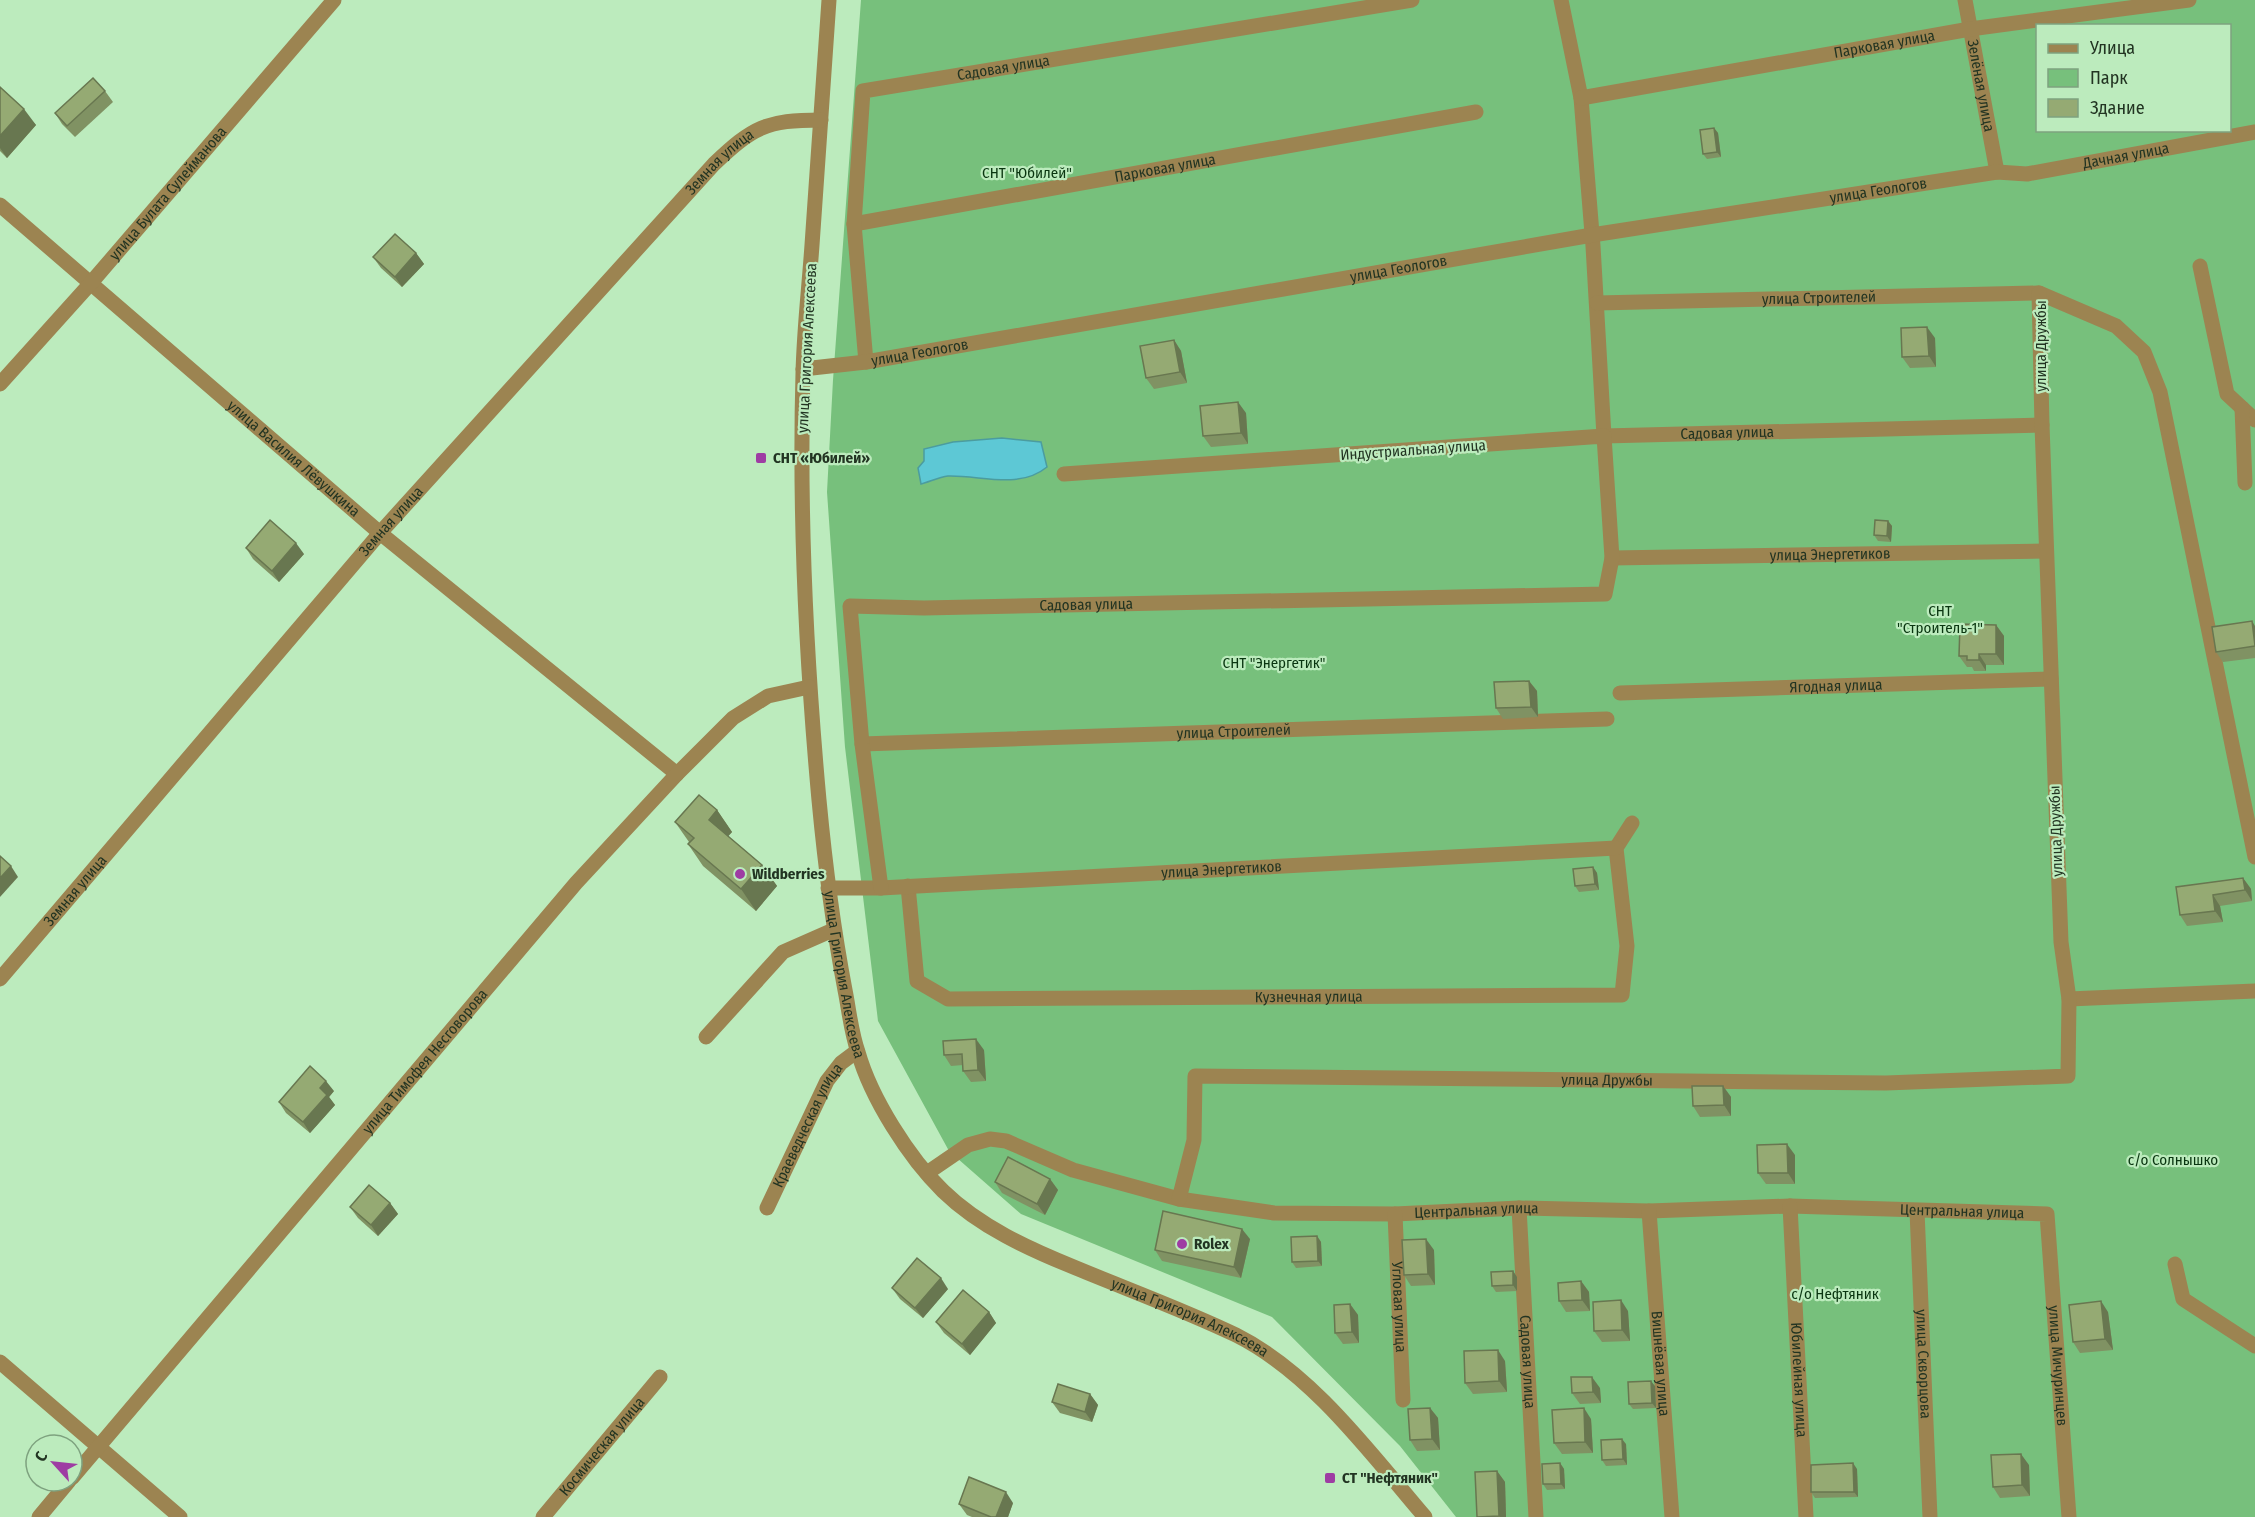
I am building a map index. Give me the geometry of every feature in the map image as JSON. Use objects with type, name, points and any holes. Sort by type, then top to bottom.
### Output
[{"type":"street","name":"улица Булата Сулейманова","points":[[0,384],[90,284],[334,0]]},
{"type":"street","name":"улица Григория Алексеева","points":[[829,0],[803,369],[801,541],[809,687],[828,888],[833,930],[857,1051],[870,1084],[906,1147],[942,1191],[966,1211],[1016,1242],[1047,1257],[1229,1332],[1264,1352],[1294,1375],[1336,1415],[1425,1517]]},
{"type":"street","name":"Садовая улица","points":[[866,362],[854,224],[863,91],[1412,0]]},
{"type":"street","points":[[1561,0],[1581,99],[1593,241],[1612,558]]},
{"type":"street","name":"Зелёная улица","points":[[1965,0],[1997,172]]},
{"type":"street","name":"Парковая улица","points":[[1581,99],[1970,29],[2189,0]]},
{"type":"street","name":"Парковая улица","points":[[854,224],[1476,112]]},
{"type":"street","name":"Земная улица","points":[[0,979],[380,533],[714,164],[758,128],[788,120],[821,120]]},
{"type":"street","name":"Дачная улица","points":[[1997,172],[2027,174],[2255,132]]},
{"type":"street","name":"улица Геологов","points":[[803,369],[866,362],[1997,172]]},
{"type":"street","name":"улица Василия Лёвушкина","points":[[0,205],[380,533],[677,774]]},
{"type":"street","points":[[2200,266],[2227,394],[2255,420]]},
{"type":"street","name":"улица Строителей","points":[[1597,303],[2039,293]]},
{"type":"street","name":"улица Дружбы","points":[[1179,1199],[1194,1140],[1195,1076],[1886,1083],[2068,1076],[2069,999],[2061,942],[2039,293],[2115,326],[2144,352],[2160,392],[2255,857]]},
{"type":"street","points":[[2242,408],[2245,483]]},
{"type":"street","name":"Садовая улица","points":[[1604,436],[2042,425]]},
{"type":"street","name":"Индустриальная улица","points":[[1064,474],[1604,436]]},
{"type":"street","name":"улица Энергетиков","points":[[1612,558],[2046,551]]},
{"type":"street","name":"Садовая улица","points":[[881,888],[862,744],[850,606],[924,608],[1605,594],[1612,558]]},
{"type":"street","name":"Ягодная улица","points":[[1620,693],[2051,679]]},
{"type":"street","name":"улица Тимофея Несговорова","points":[[84,1464],[576,883],[677,774],[733,718],[768,696],[809,687]]},
{"type":"street","name":"улица Строителей","points":[[862,744],[1607,718]]},
{"type":"street","points":[[1616,848],[1632,823]]},
{"type":"street","name":"улица Энергетиков","points":[[828,888],[881,888],[1616,848]]},
{"type":"street","name":"Кузнечная улица","points":[[908,886],[917,981],[948,999],[1622,995],[1627,946],[1616,848]]},
{"type":"street","points":[[706,1037],[783,952],[833,930]]},
{"type":"street","points":[[2069,999],[2255,991]]},
{"type":"street","name":"Краеведческая улица","points":[[767,1208],[827,1081],[840,1064],[857,1051]]},
{"type":"street","name":"Центральная улица","points":[[927,1173],[968,1145],[990,1139],[1006,1141],[1073,1170],[1179,1199],[1274,1213],[1395,1214],[1519,1208],[1649,1211],[1790,1206],[2048,1214]]},
{"type":"street","name":"Юбилейная улица","points":[[1790,1206],[1806,1517]]},
{"type":"street","name":"Садовая улица","points":[[1519,1208],[1536,1517]]},
{"type":"street","name":"Вишнёвая улица","points":[[1649,1211],[1672,1517]]},
{"type":"street","name":"улица Скворцова","points":[[1917,1211],[1930,1517]]},
{"type":"street","name":"Угловая улица","points":[[1395,1214],[1403,1400]]},
{"type":"street","name":"улица Мичуринцев","points":[[2048,1214],[2069,1517]]},
{"type":"street","points":[[2175,1264],[2183,1299],[2255,1346]]},
{"type":"street","points":[[0,1362],[180,1517]]},
{"type":"street","name":"Космическая улица","points":[[543,1517],[660,1377]]},
{"type":"street","name":"улица Тимофея Несговорова","points":[[39,1517],[59,1493]]},
{"type":"green space","points":[[861,0],[2255,0],[2255,1517],[1456,1517],[1400,1446],[1272,1317],[1021,1214],[949,1151],[878,1021],[845,747],[827,492]]},
{"type":"water","points":[[1002,438],[1041,442],[1047,467],[1036,474],[1012,480],[948,476],[921,484],[918,468],[924,461],[924,449],[953,442]]},
{"type":"building","points":[[93,78],[105,91],[67,126],[55,113]]},
{"type":"building","points":[[0,87],[24,109],[0,136]]},
{"type":"building","points":[[1714,128],[1717,152],[1703,154],[1700,130]]},
{"type":"building","points":[[395,234],[416,253],[395,277],[373,257]]},
{"type":"building","points":[[1927,327],[1929,356],[1902,357],[1901,328]]},
{"type":"building","points":[[1174,340],[1180,372],[1146,378],[1140,346]]},
{"type":"building","points":[[1238,402],[1241,433],[1203,436],[1200,406]]},
{"type":"building","points":[[270,520],[296,543],[272,571],[246,548]]},
{"type":"building","points":[[1875,520],[1888,521],[1887,536],[1874,535]]},
{"type":"building","points":[[2252,621],[2255,646],[2216,652],[2212,627]]},
{"type":"building","points":[[1960,624],[1996,625],[1996,654],[1979,654],[1979,660],[1967,660],[1967,656],[1959,656]]},
{"type":"building","points":[[1529,681],[1531,707],[1496,708],[1494,682]]},
{"type":"building","points":[[699,795],[717,810],[709,820],[762,865],[741,889],[688,844],[694,838],[675,822]]},
{"type":"building","points":[[0,856],[11,866],[0,878]]},
{"type":"building","points":[[1593,867],[1595,884],[1575,886],[1573,869]]},
{"type":"building","points":[[2243,878],[2245,890],[2213,895],[2215,911],[2180,915],[2176,887]]},
{"type":"building","points":[[976,1039],[978,1070],[963,1071],[962,1054],[944,1055],[943,1041]]},
{"type":"building","points":[[310,1066],[326,1081],[320,1088],[327,1095],[303,1122],[279,1102]]},
{"type":"building","points":[[1692,1086],[1723,1086],[1724,1105],[1693,1106]]},
{"type":"building","points":[[1787,1144],[1788,1173],[1758,1173],[1757,1145]]},
{"type":"building","points":[[1008,1157],[1050,1179],[1037,1204],[995,1182]]},
{"type":"building","points":[[369,1185],[390,1203],[371,1225],[350,1207]]},
{"type":"building","points":[[1163,1211],[1242,1229],[1234,1267],[1155,1250]]},
{"type":"building","points":[[1317,1236],[1318,1261],[1292,1262],[1291,1237]]},
{"type":"building","points":[[1426,1239],[1428,1274],[1404,1275],[1402,1240]]},
{"type":"building","points":[[917,1258],[941,1278],[915,1308],[892,1288]]},
{"type":"building","points":[[1513,1271],[1513,1285],[1492,1286],[1491,1272]]},
{"type":"building","points":[[1581,1281],[1582,1300],[1559,1301],[1558,1283]]},
{"type":"building","points":[[963,1290],[989,1312],[962,1344],[936,1322]]},
{"type":"building","points":[[1621,1300],[1622,1330],[1594,1331],[1593,1302]]},
{"type":"building","points":[[2101,1301],[2105,1339],[2073,1342],[2069,1305]]},
{"type":"building","points":[[1350,1304],[1352,1332],[1335,1333],[1334,1305]]},
{"type":"building","points":[[1498,1350],[1499,1381],[1465,1383],[1464,1351]]},
{"type":"building","points":[[1571,1377],[1592,1377],[1593,1392],[1572,1393]]},
{"type":"building","points":[[1651,1381],[1652,1403],[1629,1404],[1628,1382]]},
{"type":"building","points":[[1058,1384],[1090,1394],[1085,1412],[1052,1402]]},
{"type":"building","points":[[1430,1408],[1432,1439],[1410,1440],[1408,1409]]},
{"type":"building","points":[[1584,1408],[1585,1442],[1554,1443],[1552,1410]]},
{"type":"building","points":[[1622,1439],[1623,1459],[1602,1460],[1601,1440]]},
{"type":"building","points":[[2021,1454],[2022,1485],[1993,1487],[1991,1455]]},
{"type":"building","points":[[1560,1463],[1561,1484],[1543,1484],[1542,1464]]},
{"type":"building","points":[[1853,1463],[1854,1492],[1811,1492],[1811,1465]]},
{"type":"building","points":[[1497,1471],[1499,1516],[1477,1517],[1475,1472]]},
{"type":"building","points":[[969,1477],[1006,1492],[996,1517],[959,1504]]},
{"type":"place","name":"СНТ «Юбилей»","points":[[761,458]]},
{"type":"place","name":"Wildberries","points":[[740,874]]},
{"type":"place","name":"Rolex","points":[[1182,1244]]},
{"type":"place","name":"СТ \"Нефтяник\"","points":[[1330,1478]]},
{"type":"park label","name":"СНТ \"Юбилей\"","points":[[1027,173]]},
{"type":"park label","name":"СНТ \"Строитель-1\"","points":[[1940,620]]},
{"type":"park label","name":"СНТ \"Энергетик\"","points":[[1274,663]]},
{"type":"park label","name":"с/о Солнышко","points":[[2173,1160]]},
{"type":"park label","name":"с/о Нефтяник","points":[[1835,1294]]}]
